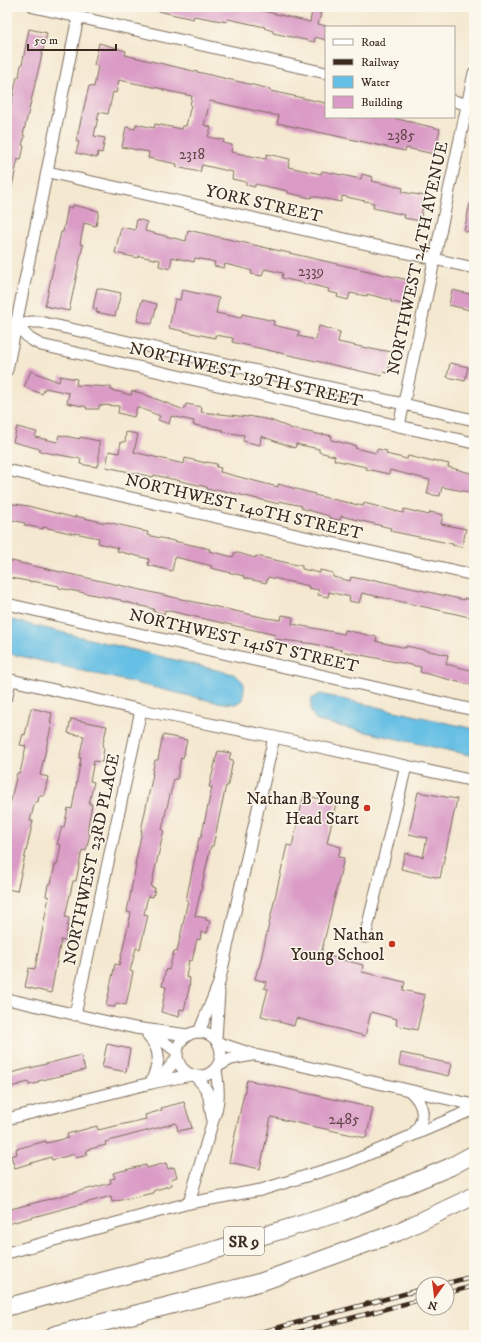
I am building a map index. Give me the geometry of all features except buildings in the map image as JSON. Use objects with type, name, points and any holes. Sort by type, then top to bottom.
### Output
[{"type":"main road","name":"SR 9","points":[[7,1307],[185,1259],[342,1212],[450,1167],[474,1154]]},
{"type":"main road","name":"SR 9","points":[[54,1335],[261,1282],[398,1232],[474,1196]]},
{"type":"street","points":[[34,7],[325,73]]},
{"type":"street","points":[[7,370],[12,324],[48,172],[78,17]]},
{"type":"street","name":"NORTHWEST 24TH AVENUE","points":[[399,426],[470,105],[474,74]]},
{"type":"street","points":[[455,101],[470,105]]},
{"type":"street","name":"YORK STREET","points":[[48,172],[474,268]]},
{"type":"street","name":"NORTHWEST 139TH STREET","points":[[12,324],[40,322],[474,420]]},
{"type":"street","name":"NORTHWEST 139TH STREET","points":[[12,324],[30,339],[41,345],[474,442]]},
{"type":"street","name":"NORTHWEST 140TH STREET","points":[[7,470],[474,575]]},
{"type":"street","name":"NORTHWEST 141ST STREET","points":[[7,604],[474,710]]},
{"type":"street","points":[[7,696],[9,679],[141,710],[274,737],[474,781]]},
{"type":"street","name":"NORTHWEST 23RD PLACE","points":[[75,1014],[141,710]]},
{"type":"street","points":[[189,1203],[219,1099],[218,1067],[222,1054],[217,1041],[219,983],[274,737]]},
{"type":"street","points":[[365,937],[406,766]]},
{"type":"street","points":[[151,1083],[166,1073],[177,1055],[182,1039],[193,1033],[219,983]]},
{"type":"street","points":[[7,999],[134,1028],[206,1033],[217,1041],[255,1055],[474,1105]]},
{"type":"street","points":[[134,1028],[148,1036],[163,1041],[177,1055],[182,1068],[203,1084],[208,1091],[213,1120]]},
{"type":"street","points":[[148,1036],[154,1042],[158,1055],[157,1065],[151,1083]]},
{"type":"street","points":[[7,1119],[151,1083],[193,1076],[203,1076],[231,1059],[255,1055]]},
{"type":"street","points":[[410,1091],[419,1100],[423,1115],[420,1125],[411,1136]]},
{"type":"street","points":[[7,1253],[189,1203],[261,1190],[348,1163],[474,1109]]},
{"type":"water","points":[[7,619],[233,674],[244,684],[242,700],[235,704],[216,702],[7,653]]},
{"type":"water","points":[[320,694],[474,729],[474,756],[317,721],[311,712],[311,699]]},
{"type":"railway","points":[[455,1281],[474,1276]]},
{"type":"railway","points":[[455,1291],[474,1286]]},
{"type":"railway","points":[[250,1335],[415,1291]]},
{"type":"railway","points":[[287,1335],[415,1301]]},
{"type":"place","name":"Nathan B Young Head Start","points":[[367,808]]},
{"type":"place","name":"Nathan Young School","points":[[392,944]]}]
